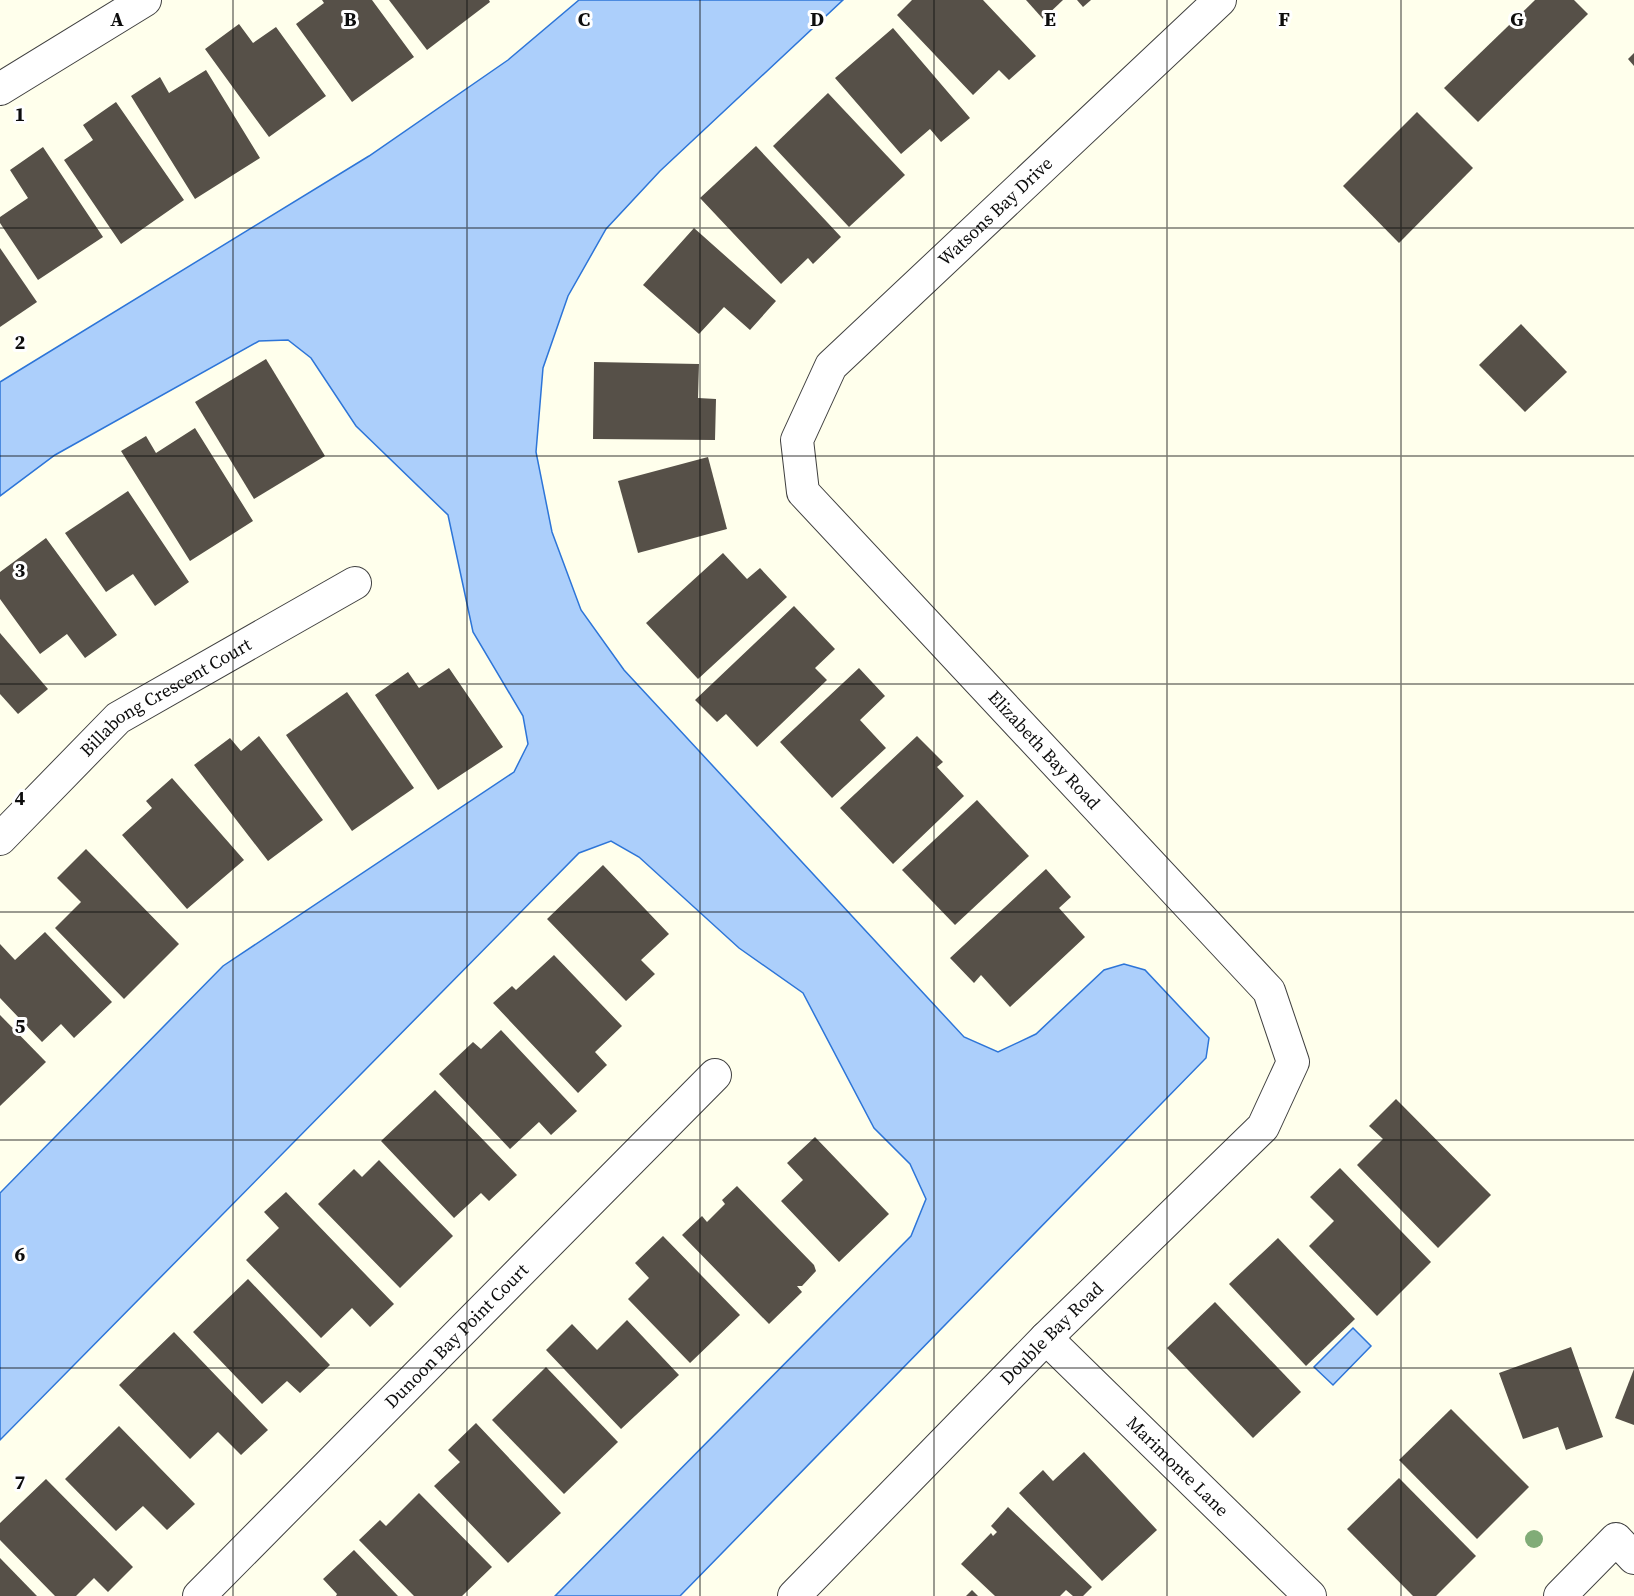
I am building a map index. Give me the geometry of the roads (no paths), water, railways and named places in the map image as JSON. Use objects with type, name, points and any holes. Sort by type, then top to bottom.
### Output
[{"type":"street","points":[[0,89],[145,0]]},
{"type":"street","name":"Watsons Bay Drive","points":[[797,440],[831,366],[1220,0]]},
{"type":"street","name":"Elizabeth Bay Road","points":[[797,440],[803,492],[1269,991],[1293,1062]]},
{"type":"street","name":"Billabong Crescent Court","points":[[0,839],[118,718],[355,583]]},
{"type":"street","name":"Double Bay Road","points":[[794,1596],[1046,1338],[1263,1127],[1293,1062]]},
{"type":"street","name":"Dunoon Bay Point Court","points":[[199,1596],[715,1075]]},
{"type":"street","name":"Marimonte Lane","points":[[1046,1338],[1310,1596]]},
{"type":"street","points":[[1560,1596],[1625,1548]]},
{"type":"water","points":[[579,0],[843,0],[660,171],[606,229],[568,296],[543,368],[536,452],[552,532],[581,610],[624,670],[964,1037],[998,1052],[1036,1034],[1104,970],[1124,964],[1145,970],[1209,1038],[1206,1058],[680,1596],[555,1596],[911,1236],[926,1199],[910,1164],[874,1128],[803,993],[739,948],[639,857],[611,841],[579,853],[0,1440],[0,1193],[223,966],[514,772],[528,744],[523,716],[473,632],[448,515],[356,426],[311,358],[288,340],[259,341],[55,455],[0,496],[0,382],[369,156],[508,60]]},
{"type":"water","points":[[1353,1328],[1371,1346],[1333,1385],[1314,1367]]}]
